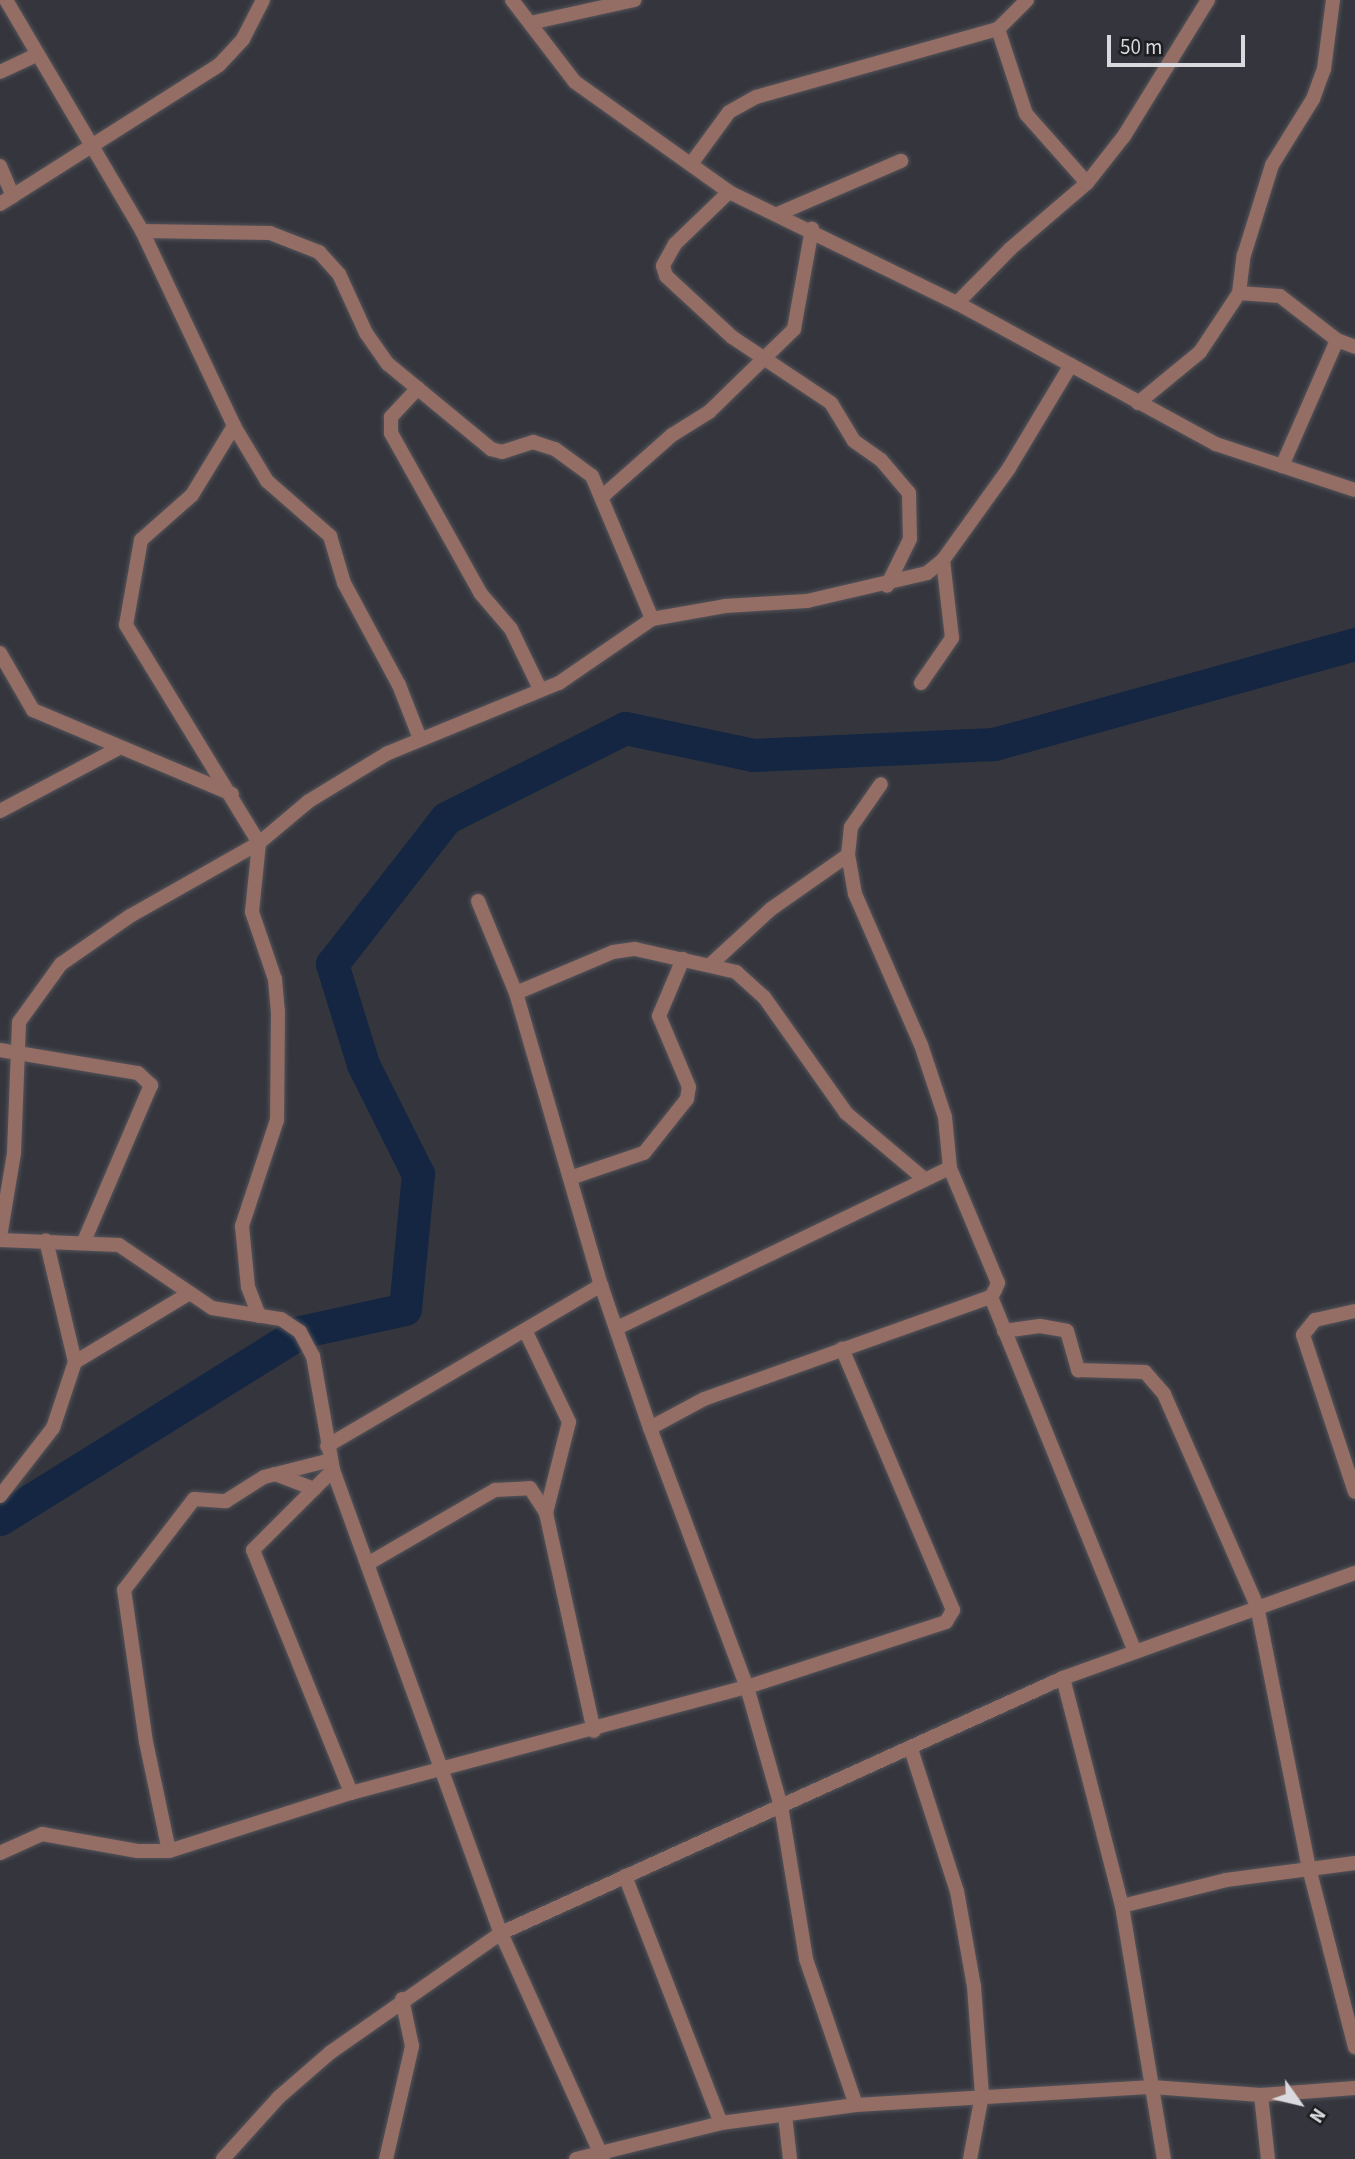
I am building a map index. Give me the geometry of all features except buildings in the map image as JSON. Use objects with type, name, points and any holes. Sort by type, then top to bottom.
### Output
[{"type":"street","points":[[6,0],[34,56],[93,144],[142,231],[234,426],[267,481],[330,536],[344,583],[399,685],[420,738]]},
{"type":"street","points":[[0,204],[231,55],[263,0]]},
{"type":"street","points":[[512,0],[575,82],[729,192],[780,213],[957,303],[1216,444],[1355,491]]},
{"type":"street","points":[[530,23],[635,0]]},
{"type":"street","points":[[691,164],[729,112],[756,97],[998,29],[1027,0]]},
{"type":"street","points":[[957,303],[1010,249],[1087,183],[1124,136],[1208,0]]},
{"type":"street","points":[[1138,403],[1200,352],[1239,293],[1244,255],[1272,165],[1313,99],[1324,69],[1332,0]]},
{"type":"street","points":[[998,29],[1026,114],[1087,183]]},
{"type":"street","points":[[0,72],[34,56]]},
{"type":"street","points":[[780,213],[901,161]]},
{"type":"street","points":[[0,166],[13,196]]},
{"type":"street","points":[[729,192],[675,244],[663,266],[666,276],[732,337],[767,357],[831,403],[854,442],[881,460],[909,493],[910,539],[887,586]]},
{"type":"street","points":[[604,495],[672,435],[709,412],[794,329],[801,312],[800,278],[812,229]]},
{"type":"street","points":[[142,231],[270,233],[319,252],[339,274],[387,364],[491,449],[502,452],[533,442],[555,449],[582,466],[604,495],[653,619]]},
{"type":"street","points":[[1239,293],[1280,296],[1337,341],[1355,347]]},
{"type":"street","points":[[1282,466],[1337,341]]},
{"type":"street","points":[[601,2155],[501,1933],[446,1769],[330,1459],[313,1356],[300,1332],[281,1320],[212,1308],[188,1294],[137,1253],[85,1240],[0,1238],[14,1153],[7,1050],[19,1022],[61,964],[130,916],[259,843],[309,801],[420,738],[580,672],[653,619],[887,586],[927,573],[943,560],[1009,468],[1071,365]]},
{"type":"street","points":[[418,388],[391,417],[391,433],[481,594],[511,629],[540,689]]},
{"type":"street","points":[[234,426],[192,495],[141,540],[126,625],[129,637],[233,795],[259,843],[252,912],[275,979],[278,1011],[277,1120],[242,1226],[248,1287],[259,1316]]},
{"type":"street","points":[[921,683],[952,638],[943,560]]},
{"type":"street","points":[[0,653],[33,710],[233,795]]},
{"type":"street","points":[[0,811],[119,748]]},
{"type":"street","points":[[650,1428],[704,1399],[991,1297],[998,1283],[950,1168],[945,1117],[921,1045],[870,934],[848,855],[851,827],[881,784]]},
{"type":"street","points":[[710,965],[771,909],[848,855]]},
{"type":"street","points":[[478,901],[516,993],[601,1285],[650,1428],[747,1688],[781,1806],[806,1959],[856,2105]]},
{"type":"street","points":[[516,993],[613,952],[635,949],[710,965],[747,978],[846,1113],[922,1177]]},
{"type":"street","points":[[570,1178],[644,1153],[687,1099],[689,1087],[659,1016],[683,960]]},
{"type":"street","points":[[7,1050],[138,1073],[151,1084],[85,1240]]},
{"type":"street","points":[[617,1328],[807,1241],[922,1177],[950,1168]]},
{"type":"street","points":[[0,1496],[53,1428],[75,1362],[46,1240]]},
{"type":"street","points":[[169,1851],[146,1742],[124,1590],[194,1499],[226,1501],[275,1474],[330,1459],[525,1330],[601,1285]]},
{"type":"street","points":[[75,1362],[188,1294]]},
{"type":"street","points":[[991,1297],[1134,1649]]},
{"type":"street","points":[[1355,1311],[1315,1320],[1303,1335],[1355,1492]]},
{"type":"street","points":[[1004,1331],[1055,1327],[1073,1340],[1083,1373],[1117,1368],[1154,1378],[1205,1480],[1256,1606],[1309,1868],[1355,2047]]},
{"type":"street","points":[[525,1330],[569,1422],[546,1513]]},
{"type":"street","points":[[0,1853],[42,1834],[137,1851],[169,1851],[351,1793],[594,1731],[747,1688],[952,1618],[842,1349]]},
{"type":"street","points":[[330,1459],[314,1489],[257,1544],[254,1561],[351,1793]]},
{"type":"street","points":[[275,1474],[314,1489]]},
{"type":"street","points":[[369,1563],[495,1490],[530,1488],[546,1513],[594,1731]]},
{"type":"street","points":[[223,2159],[279,2097],[402,1999],[501,1933],[1063,1678],[1134,1649],[1355,1573]]},
{"type":"street","points":[[1063,1678],[1122,1906],[1164,2159]]},
{"type":"street","points":[[911,1749],[957,1891],[975,1986],[982,2095],[970,2159]]},
{"type":"street","points":[[1122,1906],[1226,1880],[1355,1863]]},
{"type":"street","points":[[625,1876],[721,2123]]},
{"type":"street","points":[[387,2158],[412,2046],[402,1999]]},
{"type":"street","points":[[576,2159],[601,2155],[721,2123],[856,2105],[982,2095],[1152,2087],[1261,2095],[1355,2088]]},
{"type":"street","points":[[1261,2095],[1268,2159]]},
{"type":"street","points":[[785,2115],[790,2159]]},
{"type":"waterway","points":[[0,1519],[300,1332],[405,1309],[418,1174],[363,1064],[332,964],[446,818],[625,728],[753,755],[994,744],[1355,644]]}]
